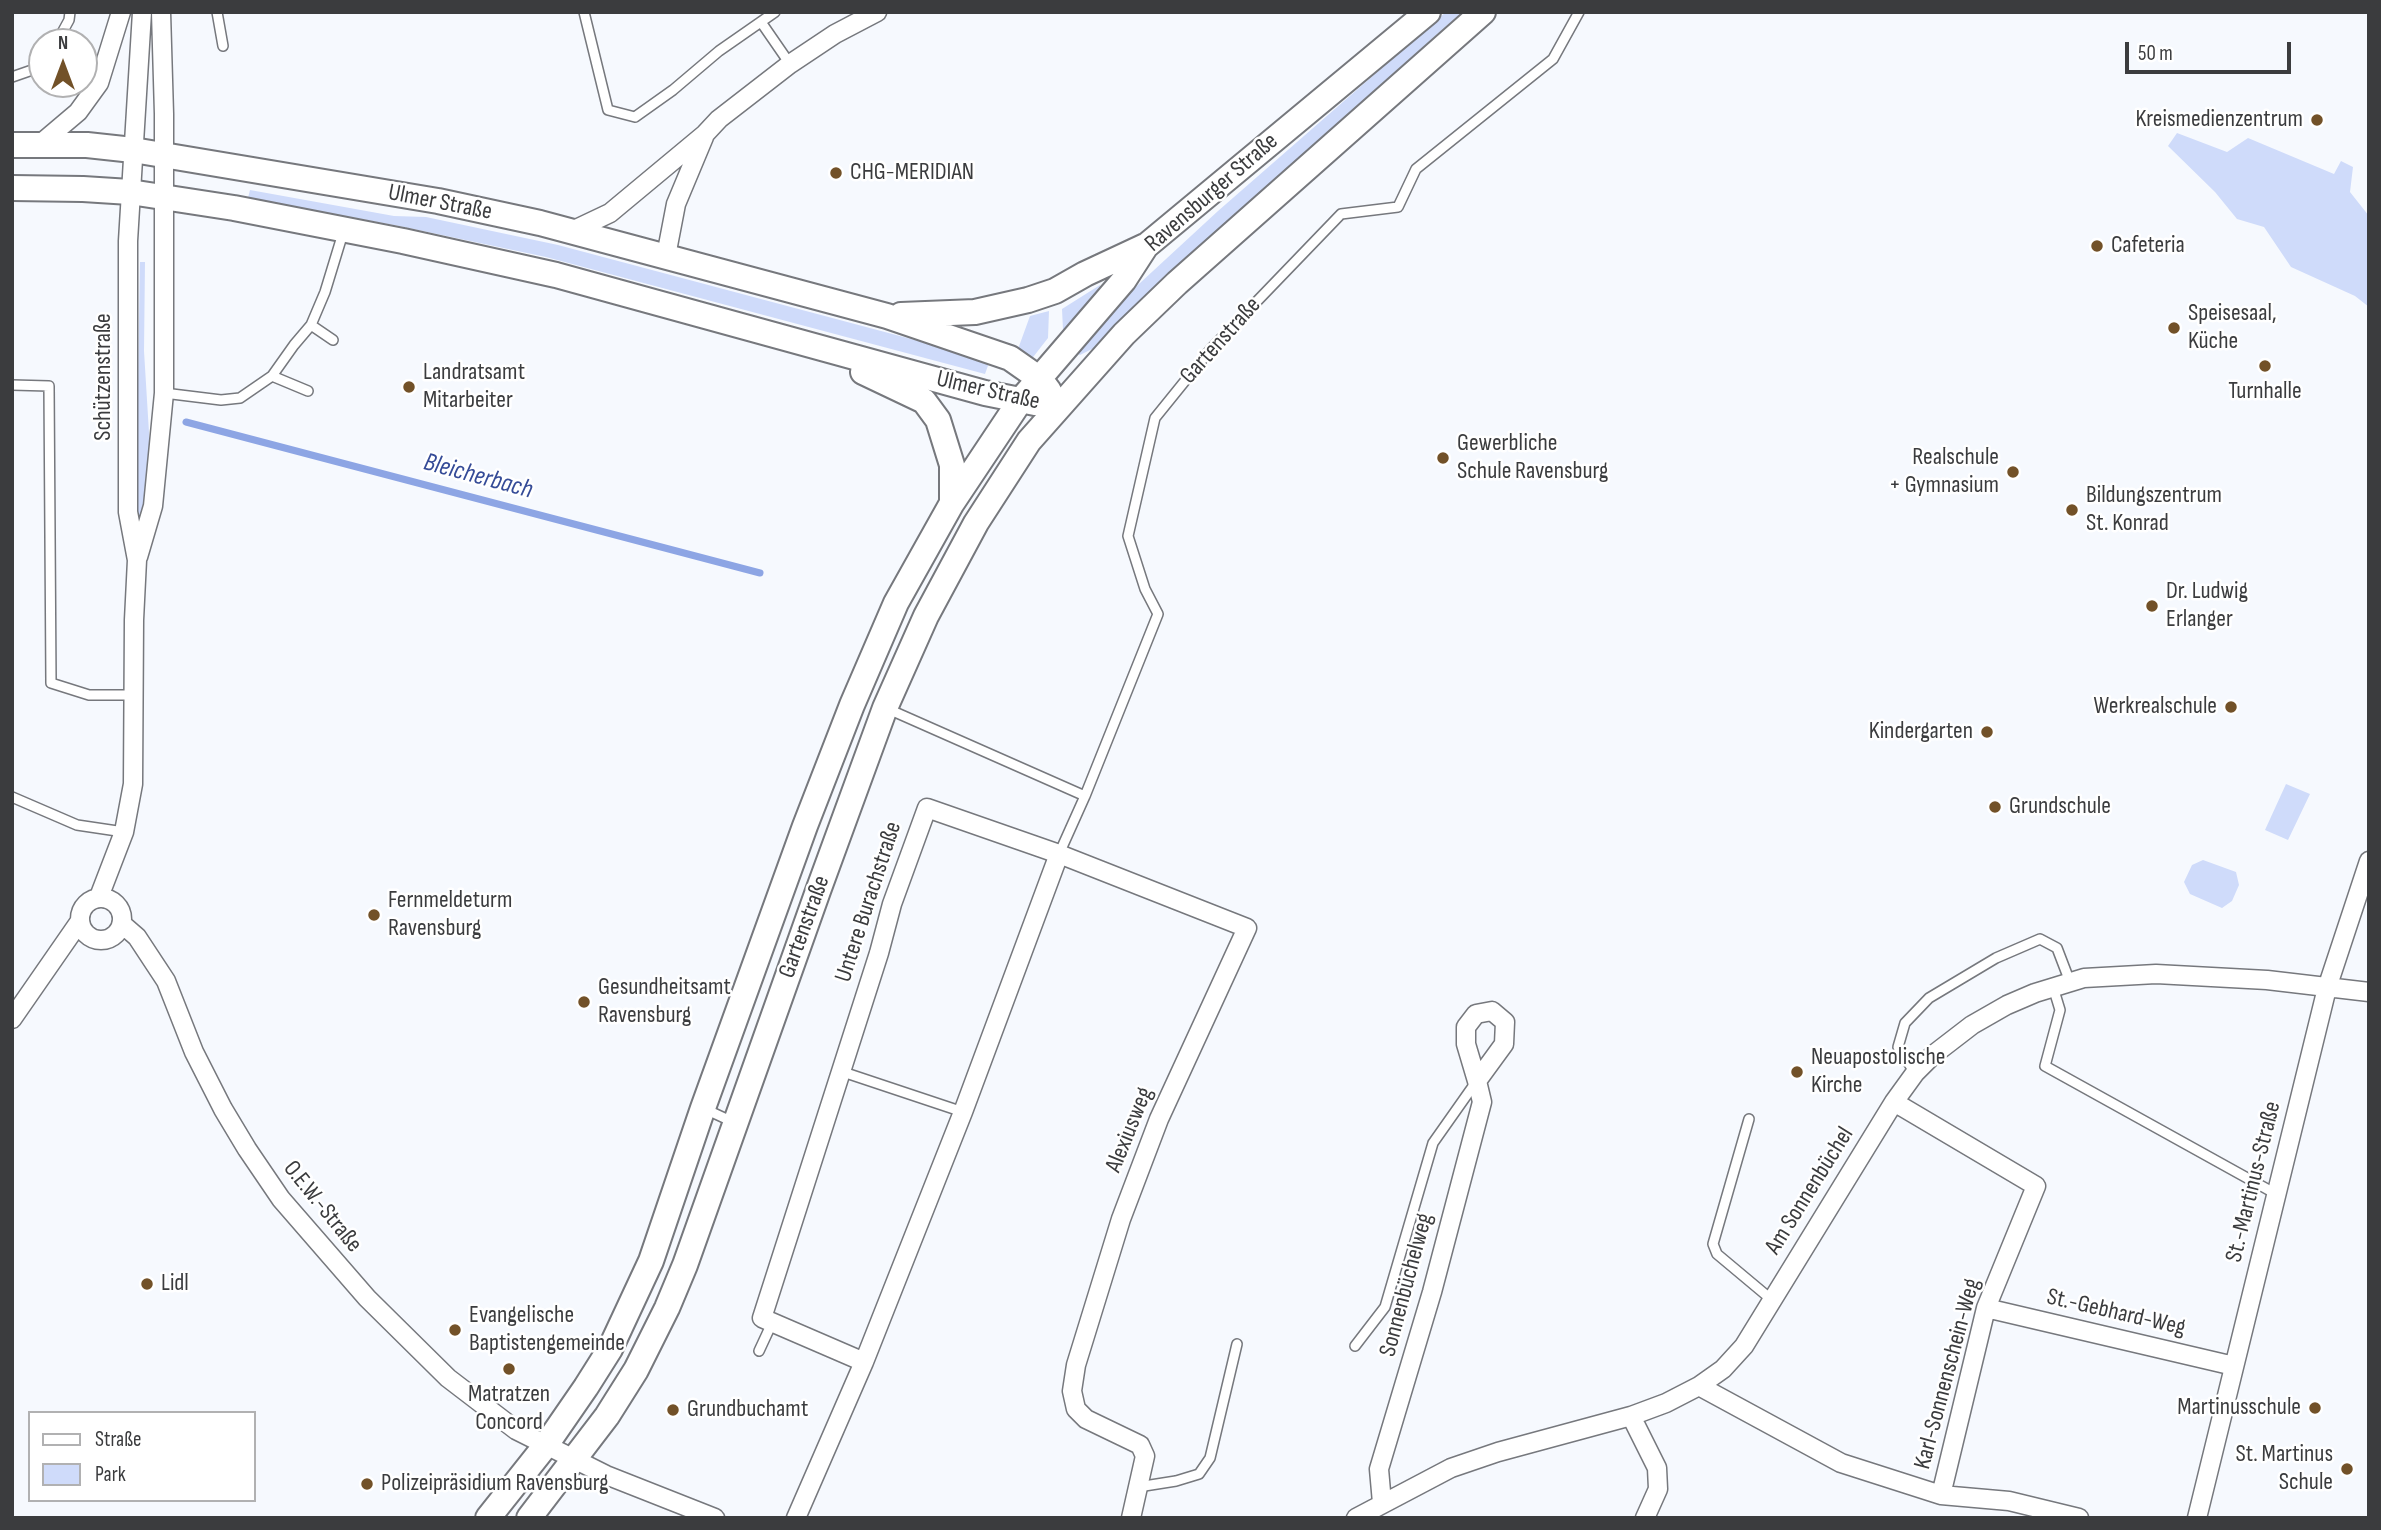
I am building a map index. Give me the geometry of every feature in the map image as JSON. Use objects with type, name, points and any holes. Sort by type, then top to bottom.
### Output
[{"type":"main road","name":"Ravensburger Straße","points":[[952,503],[1020,401],[1124,280],[1146,246],[1428,12]]},
{"type":"main road","name":"Ravensburger Straße","points":[[1060,406],[1124,334],[1177,283],[1483,12]]},
{"type":"main road","name":"Ulmer Straße","points":[[12,145],[87,145],[133,150],[438,201],[572,230],[887,316],[1010,358],[1040,379],[1060,406]]},
{"type":"main road","name":"Ulmer Straße","points":[[12,188],[130,192],[345,229],[556,275],[1020,401],[1060,406]]},
{"type":"main road","points":[[887,316],[975,312],[1028,300],[1055,291],[1146,246]]},
{"type":"main road","points":[[806,344],[923,401],[938,419],[946,441],[952,477],[952,503]]},
{"type":"main road","name":"Gartenstraße","points":[[530,1518],[607,1416],[629,1381],[667,1308],[685,1265],[885,708],[926,616],[976,523],[1029,441],[1060,406]]},
{"type":"main road","name":"Gartenstraße","points":[[488,1518],[546,1445],[610,1349],[651,1261],[703,1108],[805,826],[852,705],[896,603],[952,503]]},
{"type":"street","points":[[39,145],[78,112],[99,83],[121,12]]},
{"type":"street","points":[[130,192],[142,12]]},
{"type":"street","points":[[161,12],[164,197]]},
{"type":"street","points":[[572,230],[610,213],[705,134],[719,119],[790,64],[835,34],[877,12]]},
{"type":"street","points":[[666,256],[676,204],[705,134]]},
{"type":"street","name":"Schützenstraße","points":[[130,192],[128,512],[137,561]]},
{"type":"street","name":"Schützenstraße","points":[[104,898],[107,876],[124,832],[133,784],[137,561],[153,506],[164,393],[164,197]]},
{"type":"street","name":"Untere Burachstraße","points":[[772,1323],[761,1318],[879,953],[892,904],[927,808],[1059,854]]},
{"type":"street","points":[[796,1518],[864,1362],[963,1112],[1059,854]]},
{"type":"street","name":"Alexiusweg","points":[[1059,854],[1247,928],[1158,1119],[1121,1219],[1076,1365],[1072,1391],[1076,1409],[1086,1419],[1140,1445],[1145,1456],[1131,1518]]},
{"type":"street","name":"St.-Martinus-Straße","points":[[2197,1518],[2327,988],[2369,861]]},
{"type":"street","points":[[12,1019],[77,930],[81,910],[88,901],[104,898],[117,904],[122,913],[120,928],[107,940],[95,940],[77,930]]},
{"type":"street","name":"O.E.W.-Straße","points":[[120,928],[137,937],[166,981],[194,1052],[223,1109],[281,1199],[367,1298],[449,1378],[516,1430],[546,1445]]},
{"type":"street","name":"Am Sonnenbüchel","points":[[1356,1518],[1451,1468],[1666,1404],[1699,1387],[1723,1369],[1744,1346],[1894,1102],[1915,1073],[1933,1055],[1972,1026],[2007,1005],[2035,992],[2084,978],[2156,974],[2257,979],[2369,992]]},
{"type":"street","name":"Sonnenbüchelweg","points":[[1382,1503],[1379,1469],[1432,1292],[1482,1102],[1477,1081]]},
{"type":"street","name":"Karl-Sonnenschein-Weg","points":[[1894,1102],[2036,1186],[1986,1308],[1941,1495]]},
{"type":"street","name":"St.-Gebhard-Weg","points":[[1986,1308],[2234,1366]]},
{"type":"street","points":[[772,1323],[864,1362]]},
{"type":"street","points":[[1699,1387],[1841,1463],[1941,1495],[2006,1509],[2079,1518]]},
{"type":"street","points":[[1631,1416],[1657,1468],[1658,1489],[1644,1518]]},
{"type":"street","points":[[546,1445],[606,1475],[715,1518]]},
{"type":"lane","points":[[217,12],[223,46]]},
{"type":"lane","points":[[584,12],[608,110],[635,117],[719,51],[775,12]]},
{"type":"lane","name":"Gartenstraße","points":[[1084,796],[1158,614],[1145,589],[1128,536],[1155,418],[1210,350],[1341,214],[1398,206],[1416,169],[1553,59],[1579,12]]},
{"type":"lane","points":[[761,22],[790,64]]},
{"type":"lane","points":[[164,393],[221,400],[240,398],[272,376],[311,325],[325,292],[345,229]]},
{"type":"lane","points":[[311,325],[333,340]]},
{"type":"lane","points":[[272,376],[308,391]]},
{"type":"lane","points":[[12,385],[49,386],[51,683],[89,695],[134,695]]},
{"type":"lane","points":[[885,708],[1084,796],[1059,854]]},
{"type":"lane","points":[[12,797],[77,825],[124,832]]},
{"type":"lane","points":[[1915,1073],[1898,1047],[1905,1023],[1929,998],[1985,965],[2040,939],[2057,948],[2061,985],[2060,1010],[2045,1066],[2276,1195]]},
{"type":"lane","points":[[839,1070],[963,1112]]},
{"type":"lane","name":"Sonnenbüchelweg","points":[[1355,1346],[1385,1307],[1433,1143],[1477,1081]]},
{"type":"lane","points":[[703,1108],[736,1123]]},
{"type":"lane","points":[[1749,1119],[1713,1244],[1717,1254],[1772,1300]]},
{"type":"lane","points":[[759,1350],[772,1323]]},
{"type":"lane","points":[[1138,1488],[1199,1474],[1205,1466],[1210,1458],[1237,1344]]},
{"type":"green space","points":[[1446,12],[1462,12],[1226,222],[1135,306],[1096,347],[1080,355],[1076,353],[1127,295],[1218,211]]},
{"type":"green space","points":[[2177,133],[2227,152],[2248,138],[2334,174],[2341,161],[2353,167],[2350,192],[2369,216],[2369,307],[2355,296],[2291,267],[2264,227],[2237,219],[2215,192],[2168,146]]},
{"type":"green space","points":[[250,190],[394,216],[426,217],[558,245],[990,360],[985,374],[546,257],[248,198]]},
{"type":"green space","points":[[140,262],[145,262],[144,351],[150,449],[143,512],[139,518],[136,508]]},
{"type":"green space","points":[[1100,285],[1101,290],[1063,330],[1062,309]]},
{"type":"green space","points":[[1049,311],[1048,338],[1030,361],[1018,349],[1030,316]]},
{"type":"green space","points":[[2286,784],[2310,794],[2288,840],[2265,830]]},
{"type":"green space","points":[[2203,860],[2236,872],[2239,885],[2232,901],[2222,908],[2190,894],[2184,882],[2192,865]]},
{"type":"waterway","name":"Bleicherbach","points":[[186,422],[760,573]]},
{"type":"place","name":"Kreismedienzentrum","points":[[2317,120]]},
{"type":"place","name":"CHG-MERIDIAN","points":[[836,173]]},
{"type":"place","name":"Cafeteria","points":[[2097,246]]},
{"type":"place","name":"Speisesaal, Küche","points":[[2174,328]]},
{"type":"place","name":"Turnhalle","points":[[2265,366]]},
{"type":"place","name":"Landratsamt Mitarbeiter","points":[[409,387]]},
{"type":"place","name":"Gewerbliche Schule Ravensburg","points":[[1443,458]]},
{"type":"place","name":"Realschule + Gymnasium","points":[[2013,472]]},
{"type":"place","name":"Bildungszentrum St. Konrad","points":[[2072,510]]},
{"type":"place","name":"Dr. Ludwig Erlanger","points":[[2152,606]]},
{"type":"place","name":"Werkrealschule","points":[[2231,707]]},
{"type":"place","name":"Kindergarten","points":[[1987,732]]},
{"type":"place","name":"Grundschule","points":[[1995,807]]},
{"type":"place","name":"Fernmeldeturm Ravensburg","points":[[374,915]]},
{"type":"place","name":"Gesundheitsamt Ravensburg","points":[[584,1002]]},
{"type":"place","name":"Neuapostolische Kirche","points":[[1797,1072]]},
{"type":"place","name":"Lidl","points":[[147,1284]]},
{"type":"place","name":"Evangelische Baptistengemeinde","points":[[455,1330]]},
{"type":"place","name":"Matratzen Concord","points":[[509,1369]]},
{"type":"place","name":"Martinusschule","points":[[2315,1408]]},
{"type":"place","name":"Grundbuchamt","points":[[673,1410]]},
{"type":"place","name":"St. Martinus Schule","points":[[2347,1469]]},
{"type":"place","name":"Polizeipräsidium Ravensburg","points":[[367,1484]]}]
